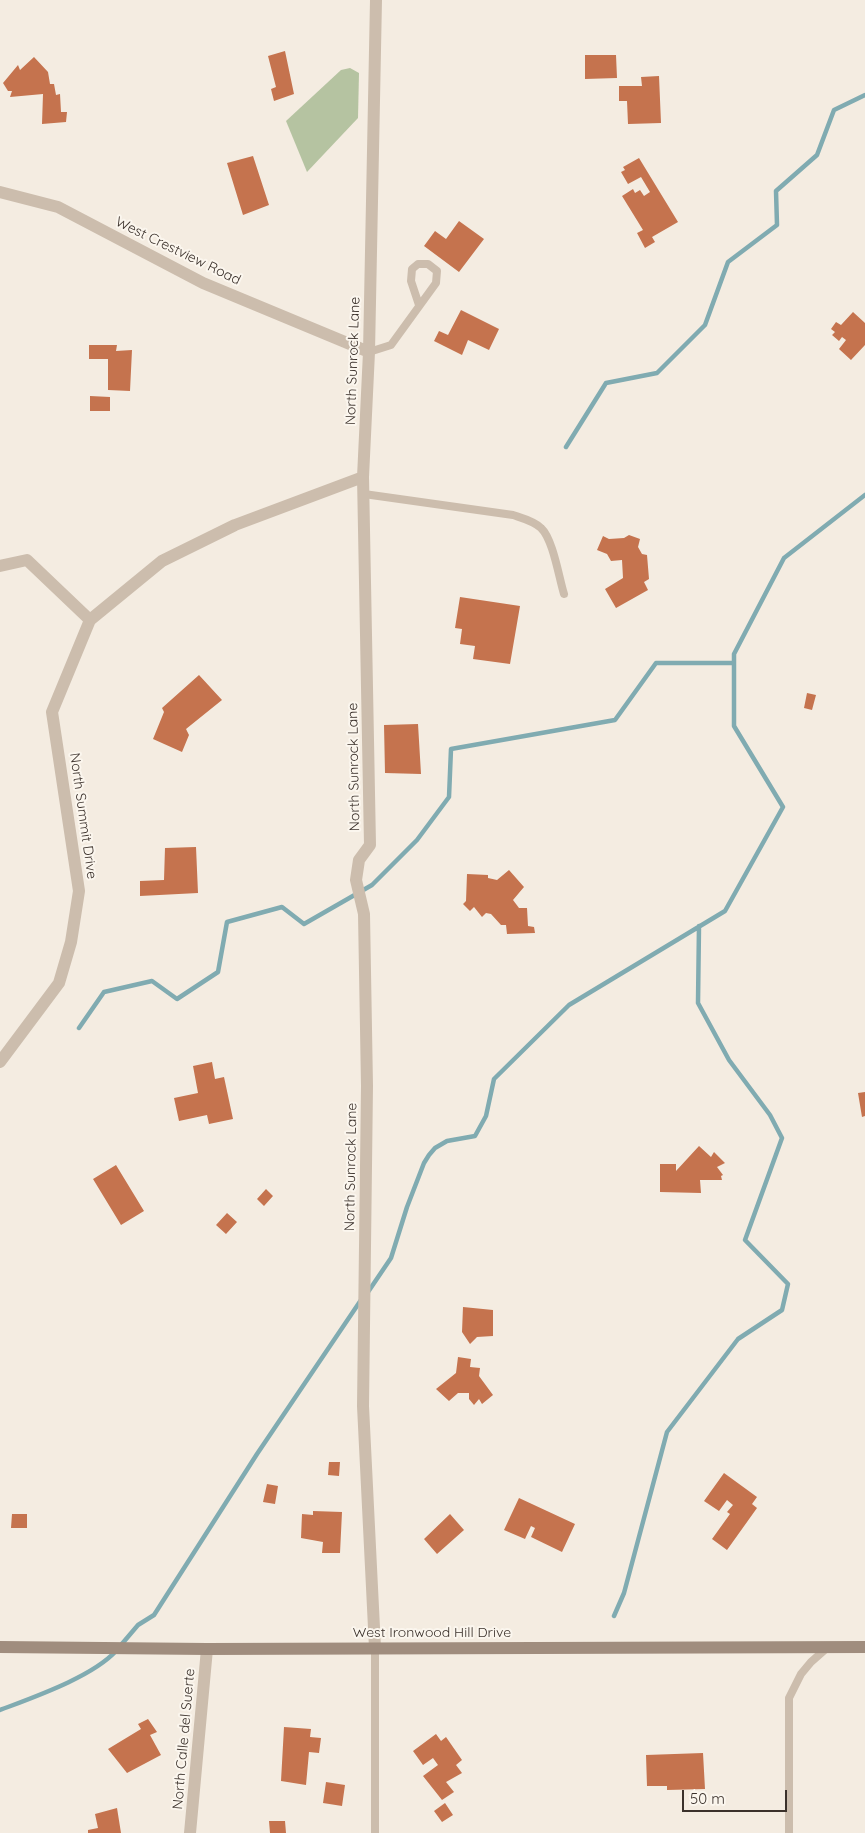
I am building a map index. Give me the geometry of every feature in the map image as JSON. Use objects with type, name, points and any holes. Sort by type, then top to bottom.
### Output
[{"type":"street","name":"North Sunrock Lane","points":[[375,1648],[363,1406],[367,1096],[364,914],[356,880],[359,860],[370,845],[363,477],[369,352],[376,0]]},
{"type":"street","name":"West Crestview Road","points":[[0,192],[58,207],[203,283],[369,352]]},
{"type":"street","name":"North Summit Drive","points":[[0,1062],[59,983],[71,942],[79,891],[52,712],[90,620],[162,562],[235,525],[363,477]]},
{"type":"street","points":[[0,566],[27,560],[90,620]]},
{"type":"street","name":"West Ironwood Hill Drive","points":[[0,1647],[207,1649],[865,1647]]},
{"type":"street","name":"North Calle del Suerte","points":[[190,1833],[207,1649]]},
{"type":"lane","points":[[369,352],[391,345],[436,283],[437,271],[428,264],[418,264],[412,269],[410,281],[419,305]]},
{"type":"lane","points":[[364,494],[513,516],[530,521],[541,528],[550,542],[564,594]]},
{"type":"lane","points":[[790,1833],[789,1698],[801,1674],[828,1647]]},
{"type":"lane","points":[[375,1648],[375,1833]]},
{"type":"green space","points":[[350,68],[359,73],[358,118],[307,172],[286,121],[341,70]]},
{"type":"building","points":[[285,51],[294,94],[274,101],[271,89],[276,87],[268,56]]},
{"type":"building","points":[[585,55],[616,55],[617,78],[585,79]]},
{"type":"building","points":[[34,57],[48,72],[50,84],[54,84],[56,95],[60,94],[61,112],[67,112],[66,122],[42,124],[43,94],[10,97],[12,91],[8,91],[3,83],[18,65],[20,70]]},
{"type":"building","points":[[659,76],[661,123],[628,124],[627,101],[619,101],[619,86],[642,86],[641,77]]},
{"type":"building","points":[[253,156],[269,205],[243,215],[227,163]]},
{"type":"building","points":[[639,158],[678,222],[652,237],[655,242],[645,248],[637,233],[643,230],[622,196],[633,189],[635,193],[640,190],[644,196],[650,192],[641,177],[628,184],[621,172],[625,170],[623,167]]},
{"type":"building","points":[[459,221],[484,239],[459,272],[424,246],[435,231],[446,239]]},
{"type":"building","points":[[461,310],[499,329],[489,350],[468,340],[462,355],[434,341],[439,331],[448,335]]},
{"type":"building","points":[[853,312],[865,323],[865,345],[851,360],[839,349],[846,340],[842,337],[839,341],[832,335],[835,332],[831,329],[836,322],[841,325]]},
{"type":"building","points":[[89,345],[117,345],[116,351],[132,350],[130,391],[108,390],[108,359],[89,359]]},
{"type":"building","points":[[90,396],[110,397],[110,411],[90,411]]},
{"type":"building","points":[[629,535],[640,539],[638,547],[642,554],[647,555],[649,579],[644,582],[648,590],[616,608],[605,589],[623,578],[622,560],[611,561],[607,554],[597,550],[603,536],[609,539],[624,538]]},
{"type":"building","points":[[460,597],[520,606],[510,664],[473,659],[475,646],[460,644],[462,629],[455,628]]},
{"type":"building","points":[[199,675],[222,700],[186,729],[189,735],[182,752],[153,739],[164,712],[162,708]]},
{"type":"building","points":[[807,693],[816,695],[812,710],[804,708]]},
{"type":"building","points":[[418,724],[421,774],[385,773],[384,725]]},
{"type":"building","points":[[196,847],[198,893],[140,896],[140,881],[164,880],[165,848]]},
{"type":"building","points":[[509,870],[524,887],[513,900],[519,908],[527,908],[528,926],[534,927],[535,933],[507,934],[506,925],[501,925],[491,914],[486,913],[482,917],[474,907],[470,911],[463,904],[466,901],[467,874],[488,875],[488,878],[497,880]]},
{"type":"building","points":[[212,1062],[215,1079],[224,1077],[233,1119],[209,1124],[207,1115],[179,1121],[174,1098],[198,1093],[193,1066]]},
{"type":"building","points":[[865,1092],[865,1116],[862,1117],[858,1093]]},
{"type":"building","points":[[699,1146],[711,1157],[714,1152],[725,1163],[717,1167],[723,1175],[721,1176],[722,1180],[700,1180],[701,1193],[660,1192],[660,1164],[676,1164],[676,1171]]},
{"type":"building","points":[[116,1165],[144,1211],[121,1225],[93,1179]]},
{"type":"building","points":[[266,1189],[273,1196],[264,1206],[257,1199]]},
{"type":"building","points":[[227,1213],[237,1222],[226,1234],[216,1225]]},
{"type":"building","points":[[463,1307],[493,1310],[493,1336],[477,1337],[470,1344],[462,1332]]},
{"type":"building","points":[[458,1357],[471,1359],[470,1367],[480,1368],[479,1376],[493,1395],[482,1404],[479,1399],[474,1405],[469,1399],[469,1393],[458,1393],[449,1401],[436,1389],[456,1373]]},
{"type":"building","points":[[329,1462],[340,1462],[339,1476],[328,1475]]},
{"type":"building","points":[[724,1473],[757,1497],[752,1504],[757,1508],[727,1550],[712,1539],[730,1514],[727,1512],[733,1505],[727,1500],[719,1511],[704,1501]]},
{"type":"building","points":[[267,1484],[278,1486],[275,1504],[263,1502]]},
{"type":"building","points":[[519,1498],[575,1524],[562,1552],[531,1537],[535,1528],[531,1526],[525,1539],[504,1530]]},
{"type":"building","points":[[313,1511],[342,1512],[340,1553],[322,1553],[323,1542],[301,1538],[302,1514],[313,1515]]},
{"type":"building","points":[[12,1514],[27,1514],[27,1528],[11,1528]]},
{"type":"building","points":[[450,1514],[464,1530],[437,1554],[424,1539]]},
{"type":"building","points":[[148,1719],[157,1732],[150,1735],[161,1755],[127,1773],[108,1749],[141,1729],[138,1724]]},
{"type":"building","points":[[284,1727],[311,1729],[310,1737],[321,1738],[319,1753],[309,1752],[306,1785],[281,1781]]},
{"type":"building","points":[[436,1734],[441,1741],[446,1737],[462,1760],[456,1765],[462,1773],[446,1782],[454,1792],[442,1800],[423,1776],[438,1765],[433,1758],[423,1765],[413,1751]]},
{"type":"building","points":[[703,1753],[705,1789],[667,1790],[667,1786],[647,1786],[646,1755]]},
{"type":"building","points":[[326,1782],[345,1785],[342,1806],[323,1803]]},
{"type":"building","points":[[445,1803],[453,1815],[442,1822],[434,1811]]},
{"type":"building","points":[[117,1808],[121,1833],[88,1833],[88,1830],[98,1828],[95,1814]]},
{"type":"building","points":[[269,1821],[285,1821],[286,1833],[270,1833]]},
{"type":"waterway","points":[[566,447],[606,383],[657,373],[705,325],[728,262],[777,225],[776,191],[817,155],[834,110],[865,95]]},
{"type":"waterway","points":[[368,1292],[391,1258],[407,1207],[424,1163],[435,1148],[447,1141],[475,1136],[486,1116],[494,1079],[569,1005],[725,911],[783,807],[734,726],[734,654],[784,558],[865,495]]},
{"type":"waterway","points":[[79,1028],[104,992],[152,981],[177,999],[218,972],[227,922],[282,907],[304,924],[372,885],[417,840],[449,797],[451,749],[615,720],[656,663],[734,663]]},
{"type":"waterway","points":[[614,1616],[624,1593],[667,1432],[738,1339],[782,1310],[788,1284],[745,1240],[782,1138],[770,1115],[729,1060],[698,1003],[699,926]]},
{"type":"waterway","points":[[121,1645],[138,1625],[154,1615],[257,1454],[361,1300]]},
{"type":"waterway","points":[[0,1710],[78,1678],[106,1660],[116,1651]]}]
